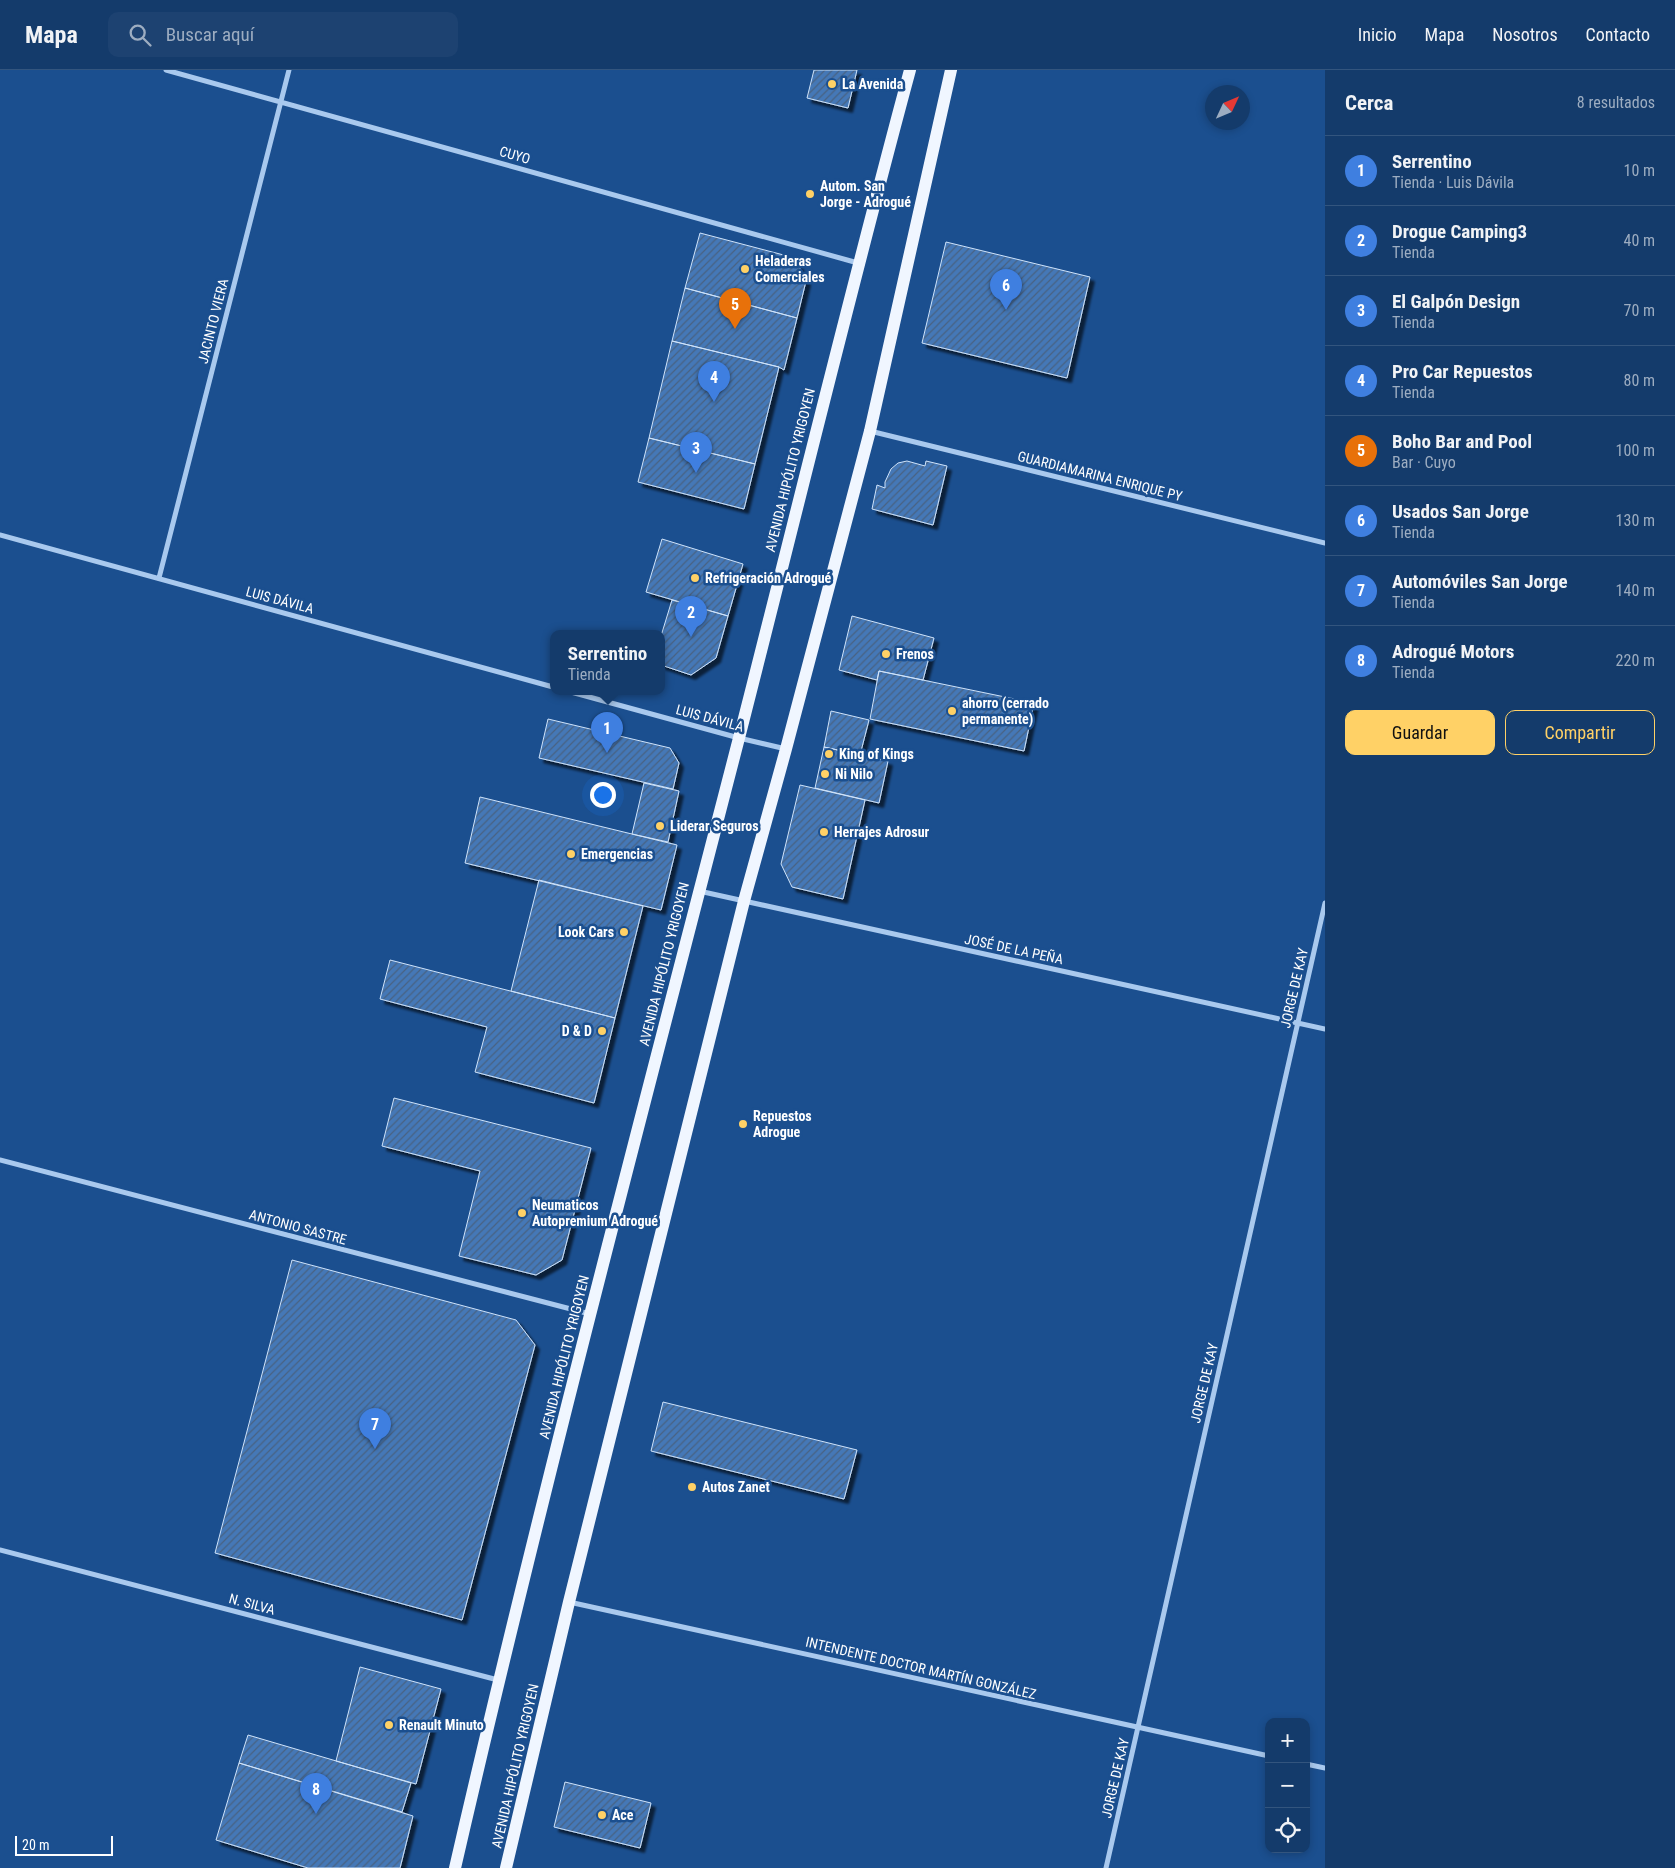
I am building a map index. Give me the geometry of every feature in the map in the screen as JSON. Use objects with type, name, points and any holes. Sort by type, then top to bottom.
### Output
[{"type":"main road","name":"AVENIDA HIPÓLITO YRIGOYEN","points":[[455,1868],[499,1680],[590,1315],[739,738],[858,263],[910,70]]},
{"type":"main road","name":"AVENIDA HIPÓLITO YRIGOYEN","points":[[506,1868],[569,1602],[744,901],[870,431],[950,70]]},
{"type":"street","name":"CUYO","points":[[166,70],[858,263]]},
{"type":"street","name":"JACINTO VIERA","points":[[159,578],[289,70]]},
{"type":"street","name":"GUARDIAMARINA ENRIQUE PY","points":[[870,431],[1325,543]]},
{"type":"street","name":"LUIS DÁVILA","points":[[0,535],[550,686]]},
{"type":"street","name":"LUIS DÁVILA","points":[[582,695],[786,749]]},
{"type":"street","name":"JOSÉ DE LA PEÑA","points":[[699,891],[1325,1029]]},
{"type":"street","name":"JORGE DE KAY","points":[[1106,1868],[1325,903]]},
{"type":"street","name":"ANTONIO SASTRE","points":[[0,1160],[590,1315]]},
{"type":"street","name":"N. SILVA","points":[[0,1550],[499,1680]]},
{"type":"street","name":"INTENDENTE DOCTOR MARTÍN GONZÁLEZ","points":[[569,1602],[1265,1755]]},
{"type":"street","points":[[1310,1765],[1325,1768]]},
{"type":"building","name":"La Avenida","points":[[814,70],[857,70],[848,108],[807,98]]},
{"type":"building","name":"Heladeras Comerciales","points":[[700,233],[795,258],[806,281],[797,318],[685,288]]},
{"type":"building","points":[[946,242],[1090,277],[1067,378],[922,343]]},
{"type":"building","points":[[685,288],[797,318],[784,370],[779,367],[672,341]]},
{"type":"building","points":[[672,341],[779,367],[755,464],[649,438]]},
{"type":"building","points":[[649,438],[755,464],[744,509],[638,482]]},
{"type":"building","points":[[907,461],[925,466],[926,461],[947,466],[933,525],[872,509],[877,485],[885,488],[885,482],[891,469],[898,463]]},
{"type":"building","name":"Refrigeración Adrogué","points":[[662,539],[743,564],[728,616],[646,592]]},
{"type":"building","points":[[672,600],[728,616],[716,658],[691,675],[665,666],[665,630],[663,630]]},
{"type":"building","name":"Frenos","points":[[852,616],[934,638],[923,680],[879,671],[877,680],[839,670]]},
{"type":"building","name":"ahorro (cerrado permanente)","points":[[879,671],[1034,703],[1024,751],[870,719]]},
{"type":"building","points":[[831,711],[869,720],[860,755],[824,747]]},
{"type":"building","points":[[548,719],[670,748],[679,763],[673,789],[539,758]]},
{"type":"building","points":[[824,747],[888,761],[879,803],[815,788]]},
{"type":"building","points":[[644,783],[679,791],[668,842],[632,834]]},
{"type":"building","name":"Herrajes Adrosur","points":[[800,785],[865,800],[843,899],[792,887],[781,864]]},
{"type":"building","name":"Emergencias","points":[[480,797],[677,845],[661,910],[465,863]]},
{"type":"building","points":[[539,880],[643,906],[615,1018],[511,991]]},
{"type":"building","points":[[390,960],[615,1018],[594,1103],[475,1072],[487,1027],[380,999]]},
{"type":"building","name":"Neumaticos Autopremium Adrogué","points":[[394,1098],[591,1148],[562,1260],[536,1275],[459,1256],[480,1171],[382,1146]]},
{"type":"building","points":[[292,1260],[516,1320],[535,1345],[462,1620],[215,1553]]},
{"type":"building","points":[[663,1402],[857,1450],[844,1499],[651,1451]]},
{"type":"building","name":"Renault Minuto","points":[[360,1667],[441,1689],[416,1784],[336,1761]]},
{"type":"building","points":[[248,1735],[411,1783],[402,1812],[239,1763]]},
{"type":"building","points":[[239,1763],[413,1816],[400,1868],[308,1868],[216,1840]]},
{"type":"building","name":"Ace","points":[[565,1782],[651,1803],[640,1848],[554,1827]]},
{"type":"place","name":"La Avenida","points":[[832,84]]},
{"type":"place","name":"Autom. San Jorge - Adrogué","points":[[810,194]]},
{"type":"place","name":"Heladeras Comerciales","points":[[745,269]]},
{"type":"place","name":"Usados San Jorge","points":[[1006,310]]},
{"type":"place","name":"Boho Bar and Pool","points":[[735,329]]},
{"type":"place","name":"Pro Car Repuestos","points":[[714,402]]},
{"type":"place","name":"El Galpón Design","points":[[696,473]]},
{"type":"place","name":"Refrigeración Adrogué","points":[[695,578]]},
{"type":"place","name":"Drogue Camping3","points":[[691,637]]},
{"type":"place","name":"Frenos","points":[[886,654]]},
{"type":"place","name":"ahorro (cerrado permanente)","points":[[952,711]]},
{"type":"place","name":"Serrentino","points":[[607,753]]},
{"type":"place","name":"King of Kings","points":[[829,754]]},
{"type":"place","name":"Ni Nilo","points":[[825,774]]},
{"type":"place","name":"Liderar Seguros","points":[[660,826]]},
{"type":"place","name":"Herrajes Adrosur","points":[[824,832]]},
{"type":"place","name":"Emergencias","points":[[571,854]]},
{"type":"place","name":"Look Cars","points":[[624,932]]},
{"type":"place","name":"D & D","points":[[602,1031]]},
{"type":"place","name":"Repuestos Adrogue","points":[[743,1124]]},
{"type":"place","name":"Neumaticos Autopremium Adrogué","points":[[522,1213]]},
{"type":"place","name":"Automóviles San Jorge","points":[[375,1449]]},
{"type":"place","name":"Autos Zanet","points":[[692,1487]]},
{"type":"place","name":"Renault Minuto","points":[[389,1725]]},
{"type":"place","name":"Adrogué Motors","points":[[316,1814]]},
{"type":"place","name":"Ace","points":[[602,1815]]}]
